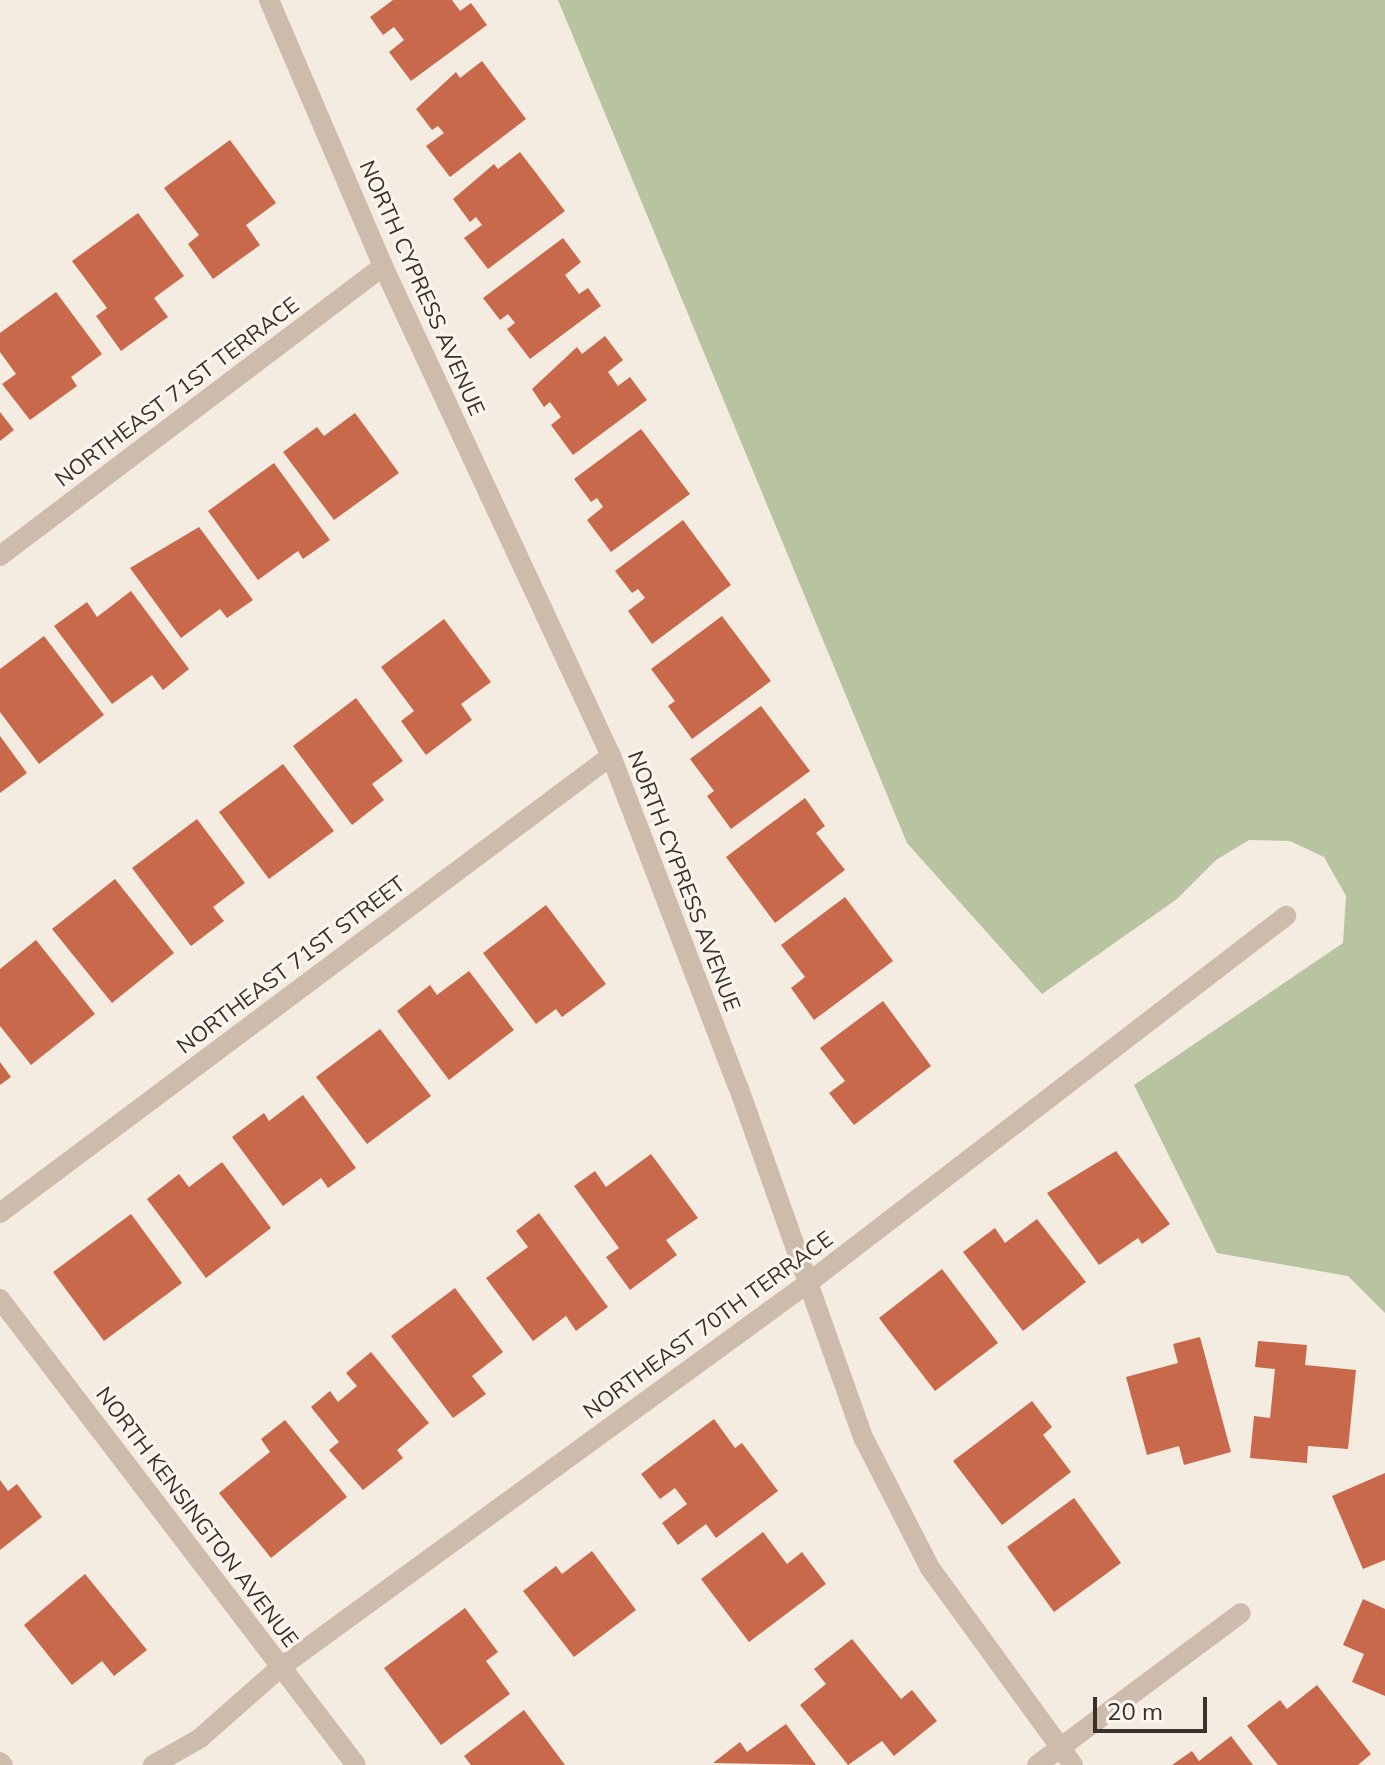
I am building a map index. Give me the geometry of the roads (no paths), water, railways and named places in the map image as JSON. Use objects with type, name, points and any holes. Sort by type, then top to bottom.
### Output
[{"type":"street","name":"NORTH CYPRESS AVENUE","points":[[269,0],[383,266],[611,756],[864,1439],[930,1568],[1073,1765]]},
{"type":"street","name":"NORTHEAST 71ST TERRACE","points":[[0,556],[383,266]]},
{"type":"street","name":"NORTHEAST 71ST STREET","points":[[0,1213],[611,756]]},
{"type":"street","name":"NORTHEAST 70TH TERRACE","points":[[153,1765],[199,1739],[281,1667],[808,1283],[1286,916]]},
{"type":"street","name":"NORTH KENSINGTON AVENUE","points":[[0,1299],[356,1765]]},
{"type":"street","points":[[1037,1765],[1241,1613]]}]
